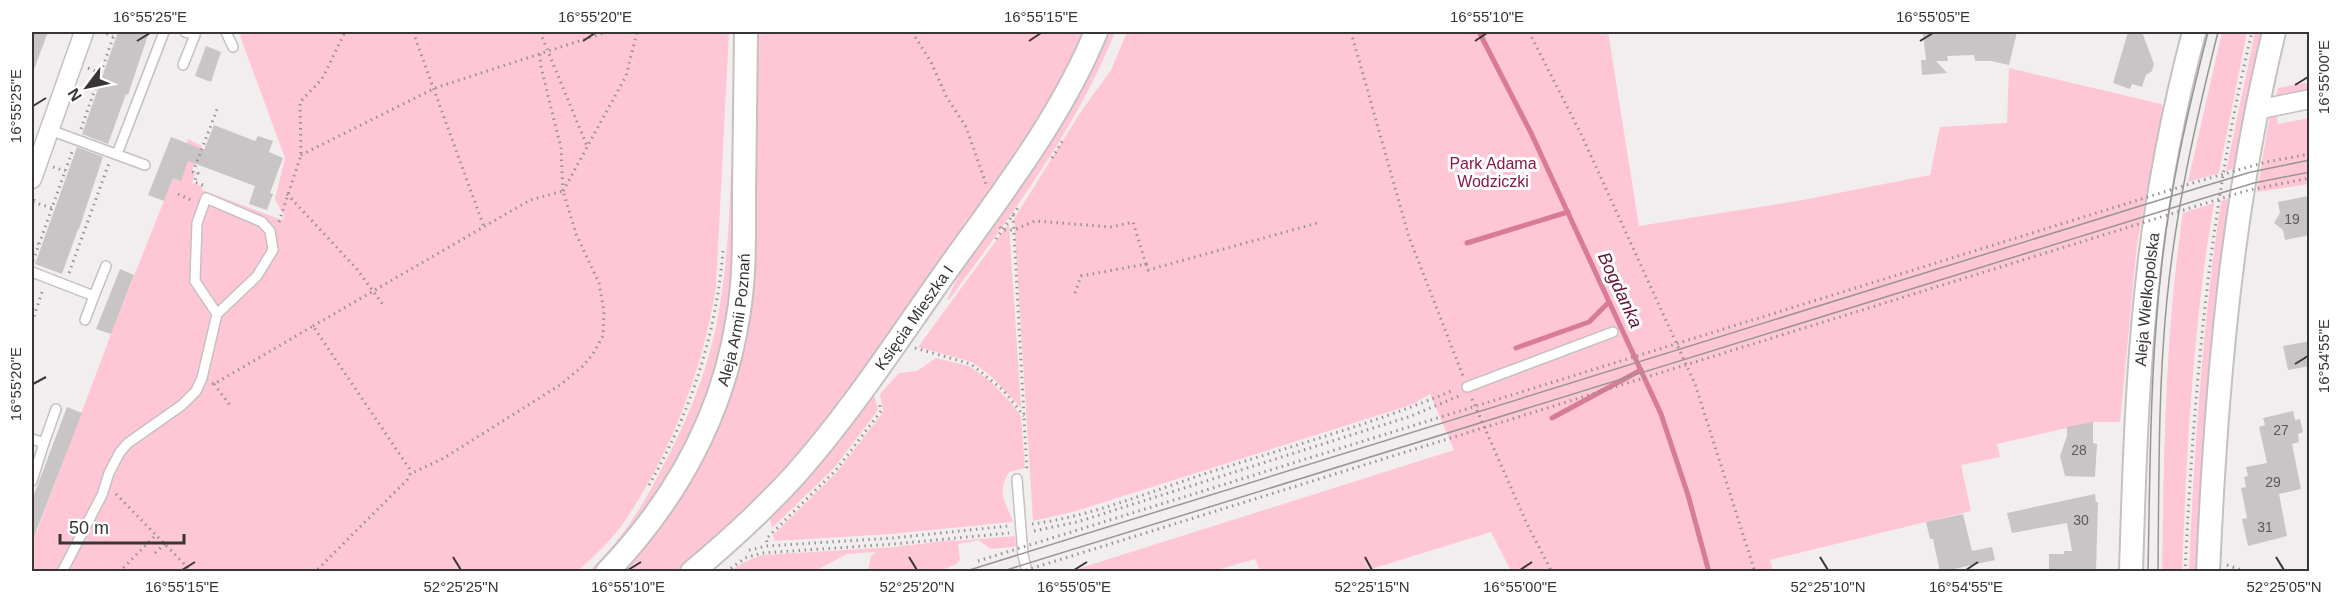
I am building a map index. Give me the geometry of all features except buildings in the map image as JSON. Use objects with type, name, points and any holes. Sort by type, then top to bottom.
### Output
[{"type":"street","points":[[32,179],[84,32]]},
{"type":"street","name":"Aleja Armii Poznań","points":[[607,572],[654,517],[685,470],[711,417],[728,366],[742,288],[746,32]]},
{"type":"street","name":"Księcia Mieszka I","points":[[692,572],[763,509],[815,451],[1003,211],[1074,81],[1096,32]]},
{"type":"street","name":"Aleja Wielkopolska","points":[[2131,572],[2138,401],[2148,279],[2166,155],[2194,32]]},
{"type":"street","points":[[2214,567],[2214,446],[2225,321],[2240,207],[2257,110],[2274,32]]},
{"type":"street","points":[[2257,110],[2310,99]]},
{"type":"lane","points":[[115,153],[164,32]]},
{"type":"lane","points":[[183,65],[195,35],[185,32]]},
{"type":"lane","points":[[226,32],[233,47]]},
{"type":"lane","points":[[50,130],[145,165]]},
{"type":"lane","points":[[62,572],[102,495],[114,461],[128,443],[191,398],[202,378],[217,314],[257,276],[273,250],[270,231],[262,222],[206,198],[197,223],[195,281],[217,314]]},
{"type":"lane","points":[[85,320],[106,267]]},
{"type":"lane","points":[[32,272],[94,296]]},
{"type":"lane","points":[[1468,389],[1613,332]]},
{"type":"lane","points":[[32,481],[56,409]]},
{"type":"lane","points":[[32,439],[44,443]]},
{"type":"lane","points":[[1017,479],[1027,572]]},
{"type":"path","points":[[100,32],[113,36]]},
{"type":"path","points":[[278,224],[301,155],[300,102],[322,79],[345,32]]},
{"type":"path","points":[[413,32],[484,227]]},
{"type":"path","points":[[540,32],[587,146]]},
{"type":"path","points":[[301,155],[435,88],[607,32]]},
{"type":"path","points":[[214,384],[530,200],[563,191],[626,76],[637,32]]},
{"type":"path","points":[[912,32],[931,62],[946,96],[966,127],[1003,211],[1014,230],[1027,468]]},
{"type":"path","points":[[1351,32],[1409,237],[1468,389],[1527,524],[1552,572]]},
{"type":"path","points":[[1529,32],[1581,134],[1695,384],[1755,572]]},
{"type":"path","points":[[410,474],[444,458],[560,385],[593,354],[603,336],[604,311],[599,283],[576,234],[563,191],[561,148],[541,67],[540,54]]},
{"type":"path","points":[[204,186],[194,182],[198,173],[194,172],[218,107]]},
{"type":"path","points":[[68,278],[115,153]]},
{"type":"path","points":[[978,561],[2196,182],[2266,162],[2310,154]]},
{"type":"path","points":[[1020,572],[2203,204],[2249,190],[2310,178]]},
{"type":"path","points":[[287,194],[356,267],[384,306]]},
{"type":"path","points":[[178,195],[193,200]]},
{"type":"path","points":[[33,202],[52,208]]},
{"type":"path","points":[[1003,211],[999,226],[1002,230],[1014,230],[1035,221],[1112,227],[1133,222],[1148,270],[1321,222]]},
{"type":"path","points":[[32,241],[39,244]]},
{"type":"path","points":[[646,491],[689,405],[701,371],[716,305],[723,242]]},
{"type":"path","points":[[1074,296],[1081,276],[1146,264]]},
{"type":"path","points":[[32,322],[43,289],[37,286]]},
{"type":"path","points":[[313,326],[409,468],[410,474],[407,480],[315,572]]},
{"type":"path","points":[[915,348],[971,364],[1003,390],[1024,416]]},
{"type":"path","points":[[202,378],[214,384],[232,408]]},
{"type":"path","points":[[726,572],[745,558],[768,551],[894,544],[1077,522],[1411,416],[1460,396],[1468,389]]},
{"type":"path","points":[[743,552],[767,546],[1021,529],[1131,498],[1468,389]]},
{"type":"path","points":[[767,542],[766,539],[836,470],[881,411],[877,396]]},
{"type":"path","points":[[106,483],[192,572]]},
{"type":"path","points":[[119,572],[156,535]]},
{"type":"path","points":[[155,553],[165,544]]},
{"type":"path","points":[[2214,567],[2247,572]]},
{"type":"green space","points":[[242,32],[729,32],[716,287],[702,350],[670,441],[640,498],[617,531],[578,571],[32,572],[32,539],[173,178],[181,181],[175,172],[188,139],[202,146],[191,173],[195,174],[192,183],[202,186],[202,190],[282,220],[284,216],[275,199],[285,158],[240,36]]},
{"type":"green space","points":[[756,32],[1084,32],[1079,48],[1049,109],[850,390],[802,453],[709,546],[678,571],[622,572],[724,404]]},
{"type":"green space","points":[[1107,32],[1115,32],[1099,68],[1062,137],[996,236],[949,300],[947,299],[966,262]]},
{"type":"green space","name":"Park Adama Wodziczki","points":[[1127,32],[1608,32],[1639,226],[1803,200],[1930,175],[1940,127],[2007,123],[2009,68],[2161,104],[2163,106],[2137,244],[2120,422],[2093,422],[1997,444],[2000,457],[1961,465],[1971,511],[1770,560],[1773,571],[1511,571],[1491,532],[1365,571],[1260,571],[1255,559],[1214,571],[1071,571],[1454,450],[1430,394],[1398,409],[1076,511],[1033,521],[1014,219],[1080,113],[1111,70]]},
{"type":"green space","points":[[2222,32],[2247,32],[2219,173],[2188,182]]},
{"type":"green space","points":[[2255,32],[2266,32],[2239,167],[2226,171]]},
{"type":"green space","points":[[2309,82],[2309,94],[2277,99],[2276,97],[2278,88]]},
{"type":"green space","points":[[734,92],[734,261],[727,327],[703,411],[661,491],[619,546],[595,571],[588,572],[622,535],[648,493],[682,427],[704,370],[715,330],[726,256]]},
{"type":"green space","points":[[2276,113],[2278,124],[2309,118],[2309,184],[2257,192],[2270,114]]},
{"type":"green space","points":[[2233,197],[2200,571],[2189,572],[2197,432],[2209,293],[2221,201]]},
{"type":"green space","points":[[2214,203],[2196,340],[2182,571],[2162,571],[2169,347],[2183,213]]},
{"type":"green space","points":[[1009,223],[1021,408],[992,377],[972,362],[918,347]]},
{"type":"green space","points":[[936,358],[969,366],[990,381],[1021,416],[1025,468],[1009,472],[1003,486],[1003,497],[1013,522],[891,534],[775,541],[773,535],[837,472],[883,412],[880,394],[899,373],[917,371]]},
{"type":"green space","points":[[872,395],[878,410],[834,468],[772,528],[769,514]]},
{"type":"green space","points":[[1015,536],[1016,546],[1013,547],[990,549],[979,540],[958,544],[960,560],[953,566],[931,572],[868,571],[871,556],[876,552],[847,554],[815,571],[730,571],[762,555],[894,547]]},
{"type":"waterway","name":"Bogdanka","points":[[1479,32],[1531,133],[1661,414],[1688,495],[1709,572]]},
{"type":"waterway","points":[[1467,243],[1568,212]]},
{"type":"waterway","points":[[1516,348],[1589,322],[1609,302]]},
{"type":"waterway","points":[[1552,418],[1641,370]]},
{"type":"tram line","points":[[2148,572],[2153,384],[2157,309],[2164,242],[2180,151],[2208,32]]},
{"type":"tram line","points":[[2158,572],[2160,401],[2167,299],[2188,164],[2218,32]]},
{"type":"tram line","points":[[963,572],[2198,188],[2251,172],[2310,160]]},
{"type":"tram line","points":[[1000,572],[2201,199],[2254,183],[2310,172]]}]
